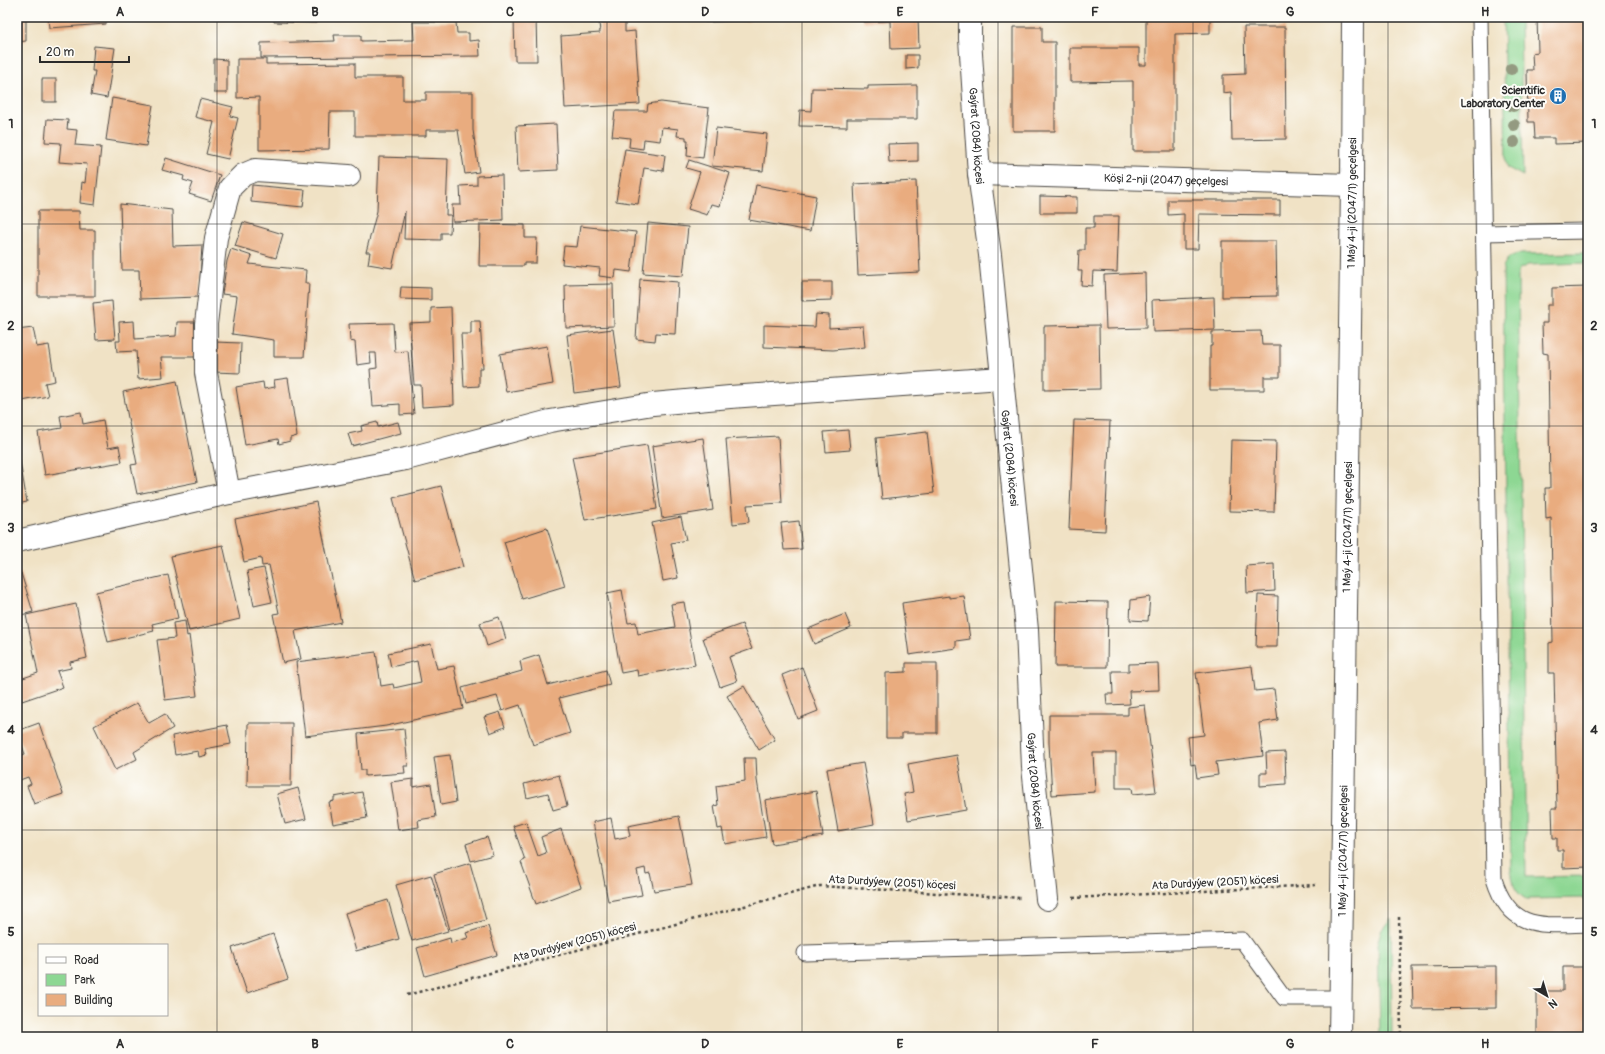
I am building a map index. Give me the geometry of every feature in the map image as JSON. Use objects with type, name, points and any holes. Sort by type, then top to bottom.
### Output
[{"type":"street","name":"Gaýrat (2084) köçesi","points":[[970,17],[970,39],[979,174],[990,256],[1027,630],[1033,767],[1048,899]]},
{"type":"street","name":"1 Maý 4-ji (2047/1) geçelgesi","points":[[1340,1037],[1339,998],[1352,185],[1353,17]]},
{"type":"street","points":[[229,493],[206,373],[206,324],[216,238],[230,188],[243,175],[255,170],[349,176]]},
{"type":"street","name":"Köşi 2-nji (2047) geçelgesi","points":[[979,174],[1352,185]]},
{"type":"street","points":[[17,541],[229,493],[406,459],[550,421],[653,404],[730,397],[1002,378]]},
{"type":"lane","points":[[1480,17],[1494,880],[1498,894],[1506,907],[1519,918],[1539,925],[1588,924]]},
{"type":"lane","points":[[1484,232],[1588,231]]},
{"type":"lane","points":[[805,953],[1242,940],[1284,998],[1339,998]]},
{"type":"path","name":"Ata Durdyýew (2051) köçesi","points":[[408,994],[820,886],[1048,899],[1341,883]]},
{"type":"path","points":[[1399,916],[1401,1037]]},
{"type":"green space","points":[[1503,17],[1520,17],[1523,176],[1508,168],[1506,161]]},
{"type":"green space","points":[[1585,253],[1585,263],[1528,265],[1519,269],[1518,274],[1526,877],[1588,876],[1588,898],[1526,899],[1520,895],[1516,889],[1511,876],[1503,268],[1508,258],[1518,254]]},
{"type":"green space","points":[[1391,918],[1392,1037],[1380,1037],[1378,941],[1381,931]]},
{"type":"building","points":[[17,17],[26,17],[26,41],[17,42]]},
{"type":"building","points":[[48,17],[106,17],[106,24],[49,28]]},
{"type":"building","points":[[144,17],[165,17],[165,18],[144,20]]},
{"type":"building","points":[[274,17],[318,17],[317,23],[274,22]]},
{"type":"building","points":[[514,17],[536,17],[537,61],[515,61]]},
{"type":"building","points":[[705,17],[749,17],[750,21],[705,22]]},
{"type":"building","points":[[863,17],[918,17],[919,48],[891,49],[890,21],[863,22]]},
{"type":"building","points":[[1146,17],[1210,17],[1210,33],[1175,34],[1175,151],[1133,151],[1133,81],[1070,82],[1070,48],[1139,48],[1139,65],[1146,65]]},
{"type":"building","name":"Scientific Laboratory Center","points":[[1537,17],[1588,17],[1588,143],[1554,144],[1554,138],[1535,138],[1534,122],[1528,122],[1527,70],[1533,70],[1532,53],[1538,52]]},
{"type":"building","points":[[625,19],[625,32],[635,31],[640,104],[565,108],[561,36],[600,33],[599,21]]},
{"type":"building","points":[[413,22],[456,22],[457,33],[469,33],[469,41],[479,40],[480,56],[261,58],[261,43],[335,41],[334,35],[361,35],[361,41],[414,40]]},
{"type":"building","points":[[1013,27],[1042,27],[1042,42],[1055,42],[1055,131],[1013,131]]},
{"type":"building","points":[[1244,27],[1285,27],[1286,139],[1232,140],[1231,92],[1223,93],[1223,75],[1245,74]]},
{"type":"building","points":[[94,46],[115,48],[107,98],[91,95],[95,71],[92,71]]},
{"type":"building","points":[[906,55],[918,55],[918,68],[906,69]]},
{"type":"building","points":[[214,59],[227,60],[227,93],[214,93]]},
{"type":"building","points":[[237,59],[266,59],[266,64],[355,63],[355,77],[403,77],[403,100],[426,100],[426,92],[473,92],[473,130],[479,172],[465,174],[458,130],[426,130],[426,136],[355,136],[355,112],[330,112],[329,149],[259,150],[259,97],[237,98]]},
{"type":"building","points":[[42,79],[56,79],[56,102],[42,102]]},
{"type":"building","points":[[917,85],[917,119],[847,119],[847,127],[799,126],[800,110],[811,111],[812,88],[868,89],[868,86]]},
{"type":"building","points":[[112,98],[153,105],[146,146],[106,140]]},
{"type":"building","points":[[200,99],[233,107],[230,116],[238,118],[228,159],[206,154],[214,122],[195,117]]},
{"type":"building","points":[[661,102],[709,108],[703,158],[687,156],[688,140],[686,140],[686,137],[677,136],[678,129],[662,127],[660,141],[644,139],[643,149],[629,147],[630,138],[612,136],[615,111],[647,111],[648,104]]},
{"type":"building","points":[[47,119],[68,120],[67,129],[77,130],[75,145],[101,147],[95,205],[80,203],[82,182],[85,183],[87,164],[59,162],[61,143],[45,142]]},
{"type":"building","points":[[556,124],[558,170],[518,172],[516,126]]},
{"type":"building","points":[[716,128],[767,134],[763,171],[712,166]]},
{"type":"building","points":[[918,143],[918,161],[889,162],[888,144]]},
{"type":"building","points":[[625,149],[665,155],[663,171],[644,168],[638,204],[616,201]]},
{"type":"building","points":[[379,157],[448,159],[446,215],[451,215],[450,233],[441,233],[441,240],[404,239],[405,211],[392,268],[368,264],[370,252],[366,252],[377,211]]},
{"type":"building","points":[[166,158],[220,175],[211,201],[189,194],[193,183],[183,180],[184,176],[162,170]]},
{"type":"building","points":[[689,160],[730,173],[720,206],[711,204],[707,215],[688,209],[700,172],[686,168]]},
{"type":"building","points":[[502,175],[503,220],[453,222],[452,205],[461,205],[460,186],[477,185],[477,176]]},
{"type":"building","points":[[916,181],[920,272],[858,275],[854,184]]},
{"type":"building","points":[[252,185],[305,190],[303,207],[251,202]]},
{"type":"building","points":[[756,185],[816,196],[810,231],[749,220]]},
{"type":"building","points":[[1040,196],[1077,197],[1077,213],[1040,213]]},
{"type":"building","points":[[1168,200],[1280,200],[1280,215],[1199,214],[1198,249],[1184,249],[1184,214],[1168,215]]},
{"type":"building","points":[[120,204],[172,210],[173,246],[202,245],[199,297],[140,299],[139,270],[122,270]]},
{"type":"building","points":[[38,211],[79,211],[80,230],[95,230],[95,296],[38,296]]},
{"type":"building","points":[[1094,216],[1119,216],[1117,272],[1093,271],[1092,286],[1081,285],[1082,271],[1078,271],[1079,250],[1085,250],[1085,228],[1094,228]]},
{"type":"building","points":[[243,222],[283,234],[276,258],[235,246]]},
{"type":"building","points":[[648,223],[688,227],[683,276],[643,273]]},
{"type":"building","points":[[480,224],[525,225],[525,238],[537,238],[536,263],[524,263],[524,266],[479,266]]},
{"type":"building","points":[[580,226],[636,232],[631,272],[616,270],[615,278],[599,276],[600,268],[562,264],[564,246],[577,247]]},
{"type":"building","points":[[1222,241],[1276,241],[1277,296],[1222,297]]},
{"type":"building","points":[[231,249],[252,256],[249,264],[306,270],[305,283],[309,283],[304,357],[274,357],[274,340],[232,334],[237,296],[222,294],[227,261]]},
{"type":"building","points":[[1145,273],[1146,328],[1106,329],[1104,275]]},
{"type":"building","points":[[640,279],[678,282],[675,334],[656,333],[655,341],[636,339]]},
{"type":"building","points":[[802,282],[832,282],[832,300],[802,301]]},
{"type":"building","points":[[613,284],[614,326],[566,328],[565,285]]},
{"type":"building","points":[[401,287],[431,288],[431,300],[400,299]]},
{"type":"building","points":[[1588,287],[1588,867],[1563,868],[1563,850],[1557,850],[1557,838],[1553,838],[1552,808],[1557,808],[1554,673],[1549,673],[1549,643],[1553,642],[1551,518],[1546,519],[1545,488],[1550,488],[1548,354],[1543,353],[1542,323],[1547,323],[1547,305],[1552,305],[1552,288]]},
{"type":"building","points":[[1214,297],[1215,330],[1153,332],[1152,300]]},
{"type":"building","points":[[112,301],[115,339],[96,340],[93,303]]},
{"type":"building","points":[[451,307],[454,405],[422,407],[421,385],[414,385],[409,323],[431,322],[431,308]]},
{"type":"building","points":[[816,314],[829,315],[829,328],[863,326],[865,347],[833,350],[764,347],[764,325],[815,327]]},
{"type":"building","points":[[134,321],[135,339],[176,336],[177,322],[196,322],[195,357],[161,357],[163,377],[138,379],[136,351],[117,352],[116,341],[120,341],[119,322]]},
{"type":"building","points":[[471,321],[480,321],[483,368],[479,368],[479,386],[464,387],[461,334],[471,334]]},
{"type":"building","points":[[393,323],[395,352],[408,351],[414,414],[400,415],[400,404],[373,406],[370,369],[377,368],[376,353],[370,353],[371,363],[357,365],[355,342],[350,341],[349,324]]},
{"type":"building","points":[[1099,325],[1100,389],[1044,390],[1044,326]]},
{"type":"building","points":[[33,328],[37,347],[49,345],[55,381],[45,383],[48,396],[17,402],[17,330]]},
{"type":"building","points":[[613,329],[621,387],[574,393],[567,335]]},
{"type":"building","points":[[1261,331],[1262,345],[1280,345],[1280,377],[1264,377],[1264,390],[1210,390],[1210,346],[1212,346],[1212,332]]},
{"type":"building","points":[[215,342],[241,343],[240,373],[214,372]]},
{"type":"building","points":[[547,346],[553,384],[506,392],[500,354]]},
{"type":"building","points":[[288,378],[297,436],[290,438],[290,441],[279,444],[278,439],[245,445],[236,387],[263,382],[264,389],[275,387],[274,380]]},
{"type":"building","points":[[177,381],[197,482],[137,494],[131,465],[137,464],[123,392]]},
{"type":"building","points":[[81,412],[83,424],[103,420],[108,448],[119,446],[122,462],[45,475],[38,432],[62,428],[60,416]]},
{"type":"building","points":[[1074,420],[1110,421],[1105,531],[1069,529]]},
{"type":"building","points":[[377,422],[378,427],[398,422],[401,433],[352,446],[348,434],[362,431],[361,426]]},
{"type":"building","points":[[848,430],[850,450],[826,452],[824,432]]},
{"type":"building","points":[[927,432],[934,493],[882,499],[876,438]]},
{"type":"building","points":[[778,436],[782,503],[747,505],[749,522],[733,524],[726,439]]},
{"type":"building","points":[[703,438],[713,510],[662,518],[652,446]]},
{"type":"building","points":[[1231,440],[1276,441],[1274,512],[1229,511]]},
{"type":"building","points":[[17,444],[27,502],[17,504]]},
{"type":"building","points":[[647,445],[657,509],[585,520],[572,457]]},
{"type":"building","points":[[441,486],[463,567],[415,580],[393,498]]},
{"type":"building","points":[[316,502],[341,622],[295,631],[301,659],[283,663],[273,614],[279,613],[269,565],[262,566],[261,558],[244,562],[235,519]]},
{"type":"building","points":[[681,517],[686,540],[671,543],[678,578],[663,581],[652,523]]},
{"type":"building","points":[[799,521],[802,549],[784,550],[781,523]]},
{"type":"building","points":[[547,528],[565,586],[522,599],[504,542]]},
{"type":"building","points":[[223,545],[240,619],[189,631],[171,556]]},
{"type":"building","points":[[1274,564],[1275,591],[1247,593],[1246,566]]},
{"type":"building","points":[[264,568],[272,602],[254,606],[247,571]]},
{"type":"building","points":[[21,573],[33,612],[17,616],[17,574]]},
{"type":"building","points":[[168,575],[178,618],[152,624],[154,631],[108,642],[96,592]]},
{"type":"building","points":[[622,590],[628,623],[636,622],[638,634],[675,627],[671,604],[684,602],[695,665],[638,676],[637,670],[621,673],[607,593]]},
{"type":"building","points":[[1258,595],[1278,596],[1277,647],[1256,647]]},
{"type":"building","points":[[949,596],[949,598],[964,596],[970,639],[956,641],[956,648],[909,655],[902,603]]},
{"type":"building","points":[[1150,597],[1148,621],[1130,620],[1131,600]]},
{"type":"building","points":[[1056,601],[1108,602],[1107,667],[1055,667]]},
{"type":"building","points":[[76,604],[87,658],[70,662],[71,668],[57,671],[63,687],[22,701],[17,688],[17,680],[38,673],[26,615]]},
{"type":"building","points":[[845,614],[851,628],[814,644],[808,629]]},
{"type":"building","points":[[499,617],[506,639],[487,646],[480,623]]},
{"type":"building","points":[[185,621],[187,636],[189,635],[197,696],[165,700],[157,640],[175,638],[173,623]]},
{"type":"building","points":[[742,624],[752,649],[729,657],[737,681],[720,687],[703,638]]},
{"type":"building","points":[[431,644],[437,669],[454,666],[463,709],[386,726],[305,736],[296,662],[376,652],[381,686],[393,684],[394,688],[421,682],[417,661],[391,667],[388,653]]},
{"type":"building","points":[[539,655],[548,685],[606,670],[610,685],[559,698],[570,733],[533,745],[520,705],[502,711],[497,696],[466,704],[462,688],[522,671],[520,661]]},
{"type":"building","points":[[906,663],[937,663],[937,733],[902,733],[902,738],[886,738],[886,673],[906,672]]},
{"type":"building","points":[[1158,663],[1159,690],[1129,691],[1130,704],[1107,705],[1106,694],[1113,694],[1112,671],[1129,671],[1129,664]]},
{"type":"building","points":[[1252,666],[1255,691],[1274,689],[1278,720],[1259,723],[1263,756],[1216,762],[1218,775],[1197,778],[1195,764],[1191,765],[1188,737],[1204,735],[1196,673]]},
{"type":"building","points":[[802,667],[818,711],[798,719],[782,675]]},
{"type":"building","points":[[744,686],[775,740],[759,750],[727,696]]},
{"type":"building","points":[[137,703],[149,723],[165,714],[173,728],[134,752],[137,759],[115,770],[94,726]]},
{"type":"building","points":[[1145,705],[1156,792],[1133,794],[1132,788],[1116,788],[1116,753],[1093,753],[1095,792],[1052,795],[1049,715],[1128,715],[1128,707]]},
{"type":"building","points":[[500,712],[505,727],[490,733],[484,717]]},
{"type":"building","points":[[39,723],[63,794],[34,804],[27,786],[31,784],[28,777],[17,781],[17,753],[20,752],[21,755],[25,754],[17,731]]},
{"type":"building","points":[[248,723],[292,723],[291,786],[247,786]]},
{"type":"building","points":[[227,725],[231,744],[205,749],[207,755],[199,757],[198,751],[175,755],[172,736]]},
{"type":"building","points":[[404,729],[408,766],[404,766],[405,773],[365,776],[365,770],[361,770],[358,734]]},
{"type":"building","points":[[1285,752],[1286,784],[1260,786],[1260,773],[1267,773],[1266,753]]},
{"type":"building","points":[[450,755],[456,802],[441,805],[434,757]]},
{"type":"building","points":[[957,755],[966,810],[908,820],[904,794],[913,792],[908,764]]},
{"type":"building","points":[[744,758],[756,758],[757,780],[766,837],[725,844],[722,828],[718,829],[714,806],[718,805],[716,786],[745,781]]},
{"type":"building","points":[[863,763],[874,824],[838,831],[827,769]]},
{"type":"building","points":[[559,775],[567,806],[553,810],[548,793],[527,798],[524,784]]},
{"type":"building","points":[[413,779],[413,787],[431,784],[436,817],[418,820],[419,827],[398,830],[391,782]]},
{"type":"building","points":[[298,788],[306,819],[285,824],[277,794]]},
{"type":"building","points":[[816,791],[823,836],[772,844],[765,800]]},
{"type":"building","points":[[362,792],[367,818],[333,824],[329,802],[334,801],[334,797]]},
{"type":"building","points":[[679,816],[692,885],[654,891],[650,873],[646,874],[645,868],[637,870],[642,895],[608,901],[593,822],[611,818],[615,839],[630,836],[628,826]]},
{"type":"building","points":[[526,822],[538,856],[546,853],[541,837],[561,829],[581,887],[536,904],[521,862],[525,860],[513,826]]},
{"type":"building","points":[[487,837],[493,855],[471,861],[466,844]]},
{"type":"building","points":[[470,863],[486,920],[450,930],[434,874]]},
{"type":"building","points":[[431,875],[448,931],[412,941],[396,885]]},
{"type":"building","points":[[388,900],[399,939],[356,951],[345,913]]},
{"type":"building","points":[[488,926],[497,955],[425,976],[417,948],[450,938],[451,943],[468,938],[466,933]]},
{"type":"building","points":[[273,934],[288,979],[247,993],[232,948]]},
{"type":"building","points":[[1496,966],[1496,1008],[1413,1009],[1412,967]]},
{"type":"building","points":[[1563,967],[1588,967],[1588,1037],[1537,1037],[1537,991],[1563,991]]},
{"type":"place","name":"Scientific Laboratory Center","points":[[1558,96]]}]
